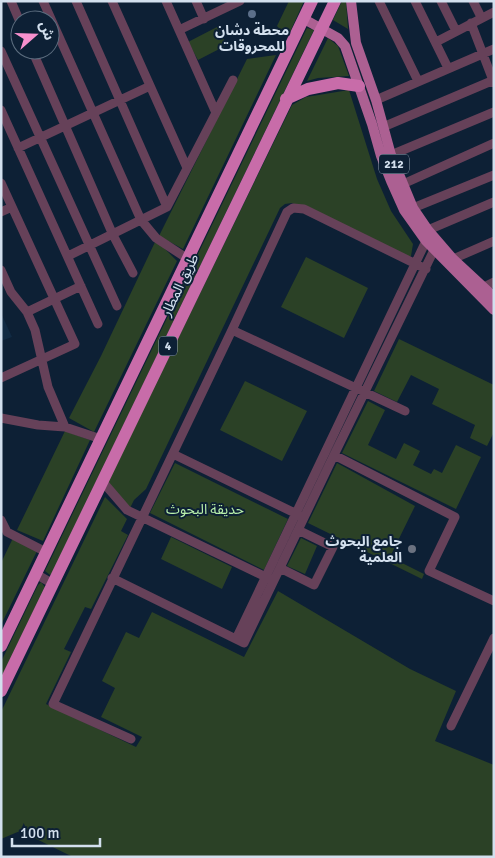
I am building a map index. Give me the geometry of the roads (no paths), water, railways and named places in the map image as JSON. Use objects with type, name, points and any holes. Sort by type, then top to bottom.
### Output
[{"type":"highway","name":"طريق المطار","points":[[1,646],[312,1]]},
{"type":"highway","name":"طريق المطار","points":[[1,690],[334,1]]},
{"type":"highway","points":[[286,99],[308,89],[338,83],[359,86]]},
{"type":"main road","name":"212","points":[[351,1],[356,43],[376,100],[391,156],[413,208],[428,230],[453,259],[494,297]]},
{"type":"main road","points":[[304,19],[338,38],[345,46],[356,43]]},
{"type":"main road","name":"212","points":[[345,46],[390,181],[404,210],[426,242],[494,310]]},
{"type":"street","points":[[43,1],[141,220],[156,238],[188,259]]},
{"type":"street","points":[[76,1],[167,207]]},
{"type":"street","points":[[112,1],[187,168]]},
{"type":"street","points":[[166,1],[216,112]]},
{"type":"street","points":[[196,1],[204,19]]},
{"type":"street","points":[[179,30],[204,19],[228,4],[240,1]]},
{"type":"street","points":[[379,1],[418,82]]},
{"type":"street","points":[[415,1],[448,68]]},
{"type":"street","points":[[441,1],[456,31]]},
{"type":"street","points":[[473,1],[481,17]]},
{"type":"street","points":[[436,42],[481,17],[494,12]]},
{"type":"street","points":[[383,128],[493,81],[471,23]]},
{"type":"street","points":[[376,100],[494,49]]},
{"type":"street","points":[[1,51],[117,306]]},
{"type":"street","points":[[36,60],[113,235],[133,274]]},
{"type":"street","points":[[68,256],[167,207],[233,80]]},
{"type":"street","points":[[18,148],[150,86]]},
{"type":"street","points":[[1,110],[98,324]]},
{"type":"street","points":[[391,156],[494,112]]},
{"type":"street","points":[[403,184],[494,143]]},
{"type":"street","points":[[413,208],[494,175]]},
{"type":"street","points":[[1,183],[75,344],[1,378]]},
{"type":"street","points":[[428,230],[494,202]]},
{"type":"street","points":[[1,212],[12,207]]},
{"type":"street","points":[[131,739],[53,704],[287,212],[293,208],[304,209],[426,269]]},
{"type":"street","points":[[453,259],[494,241]]},
{"type":"street","points":[[270,579],[280,568],[298,530],[300,516],[334,455],[426,242]]},
{"type":"street","points":[[112,578],[244,643],[270,579],[361,389],[426,269],[434,250]]},
{"type":"street","points":[[1,270],[11,292],[26,312],[35,330],[48,387],[64,427]]},
{"type":"street","points":[[484,287],[494,282]]},
{"type":"street","points":[[26,312],[81,286]]},
{"type":"street","points":[[232,330],[405,411]]},
{"type":"street","points":[[1,418],[38,425],[64,427],[101,440]]},
{"type":"street","points":[[173,454],[300,516]]},
{"type":"street","points":[[334,455],[455,517],[429,571],[494,601]]},
{"type":"street","points":[[102,481],[127,510],[270,579]]},
{"type":"street","points":[[1,520],[7,532],[46,552]]},
{"type":"street","points":[[280,568],[314,585],[333,547],[298,530]]},
{"type":"street","points":[[36,574],[53,584]]},
{"type":"street","points":[[450,726],[494,638]]},
{"type":"place","name":"محطة دشان للمحروقات","points":[[252,14]]},
{"type":"place","name":"جامع البحوث العلمية","points":[[412,549]]},
{"type":"park label","name":"حديقة البحوث","points":[[205,509]]}]
